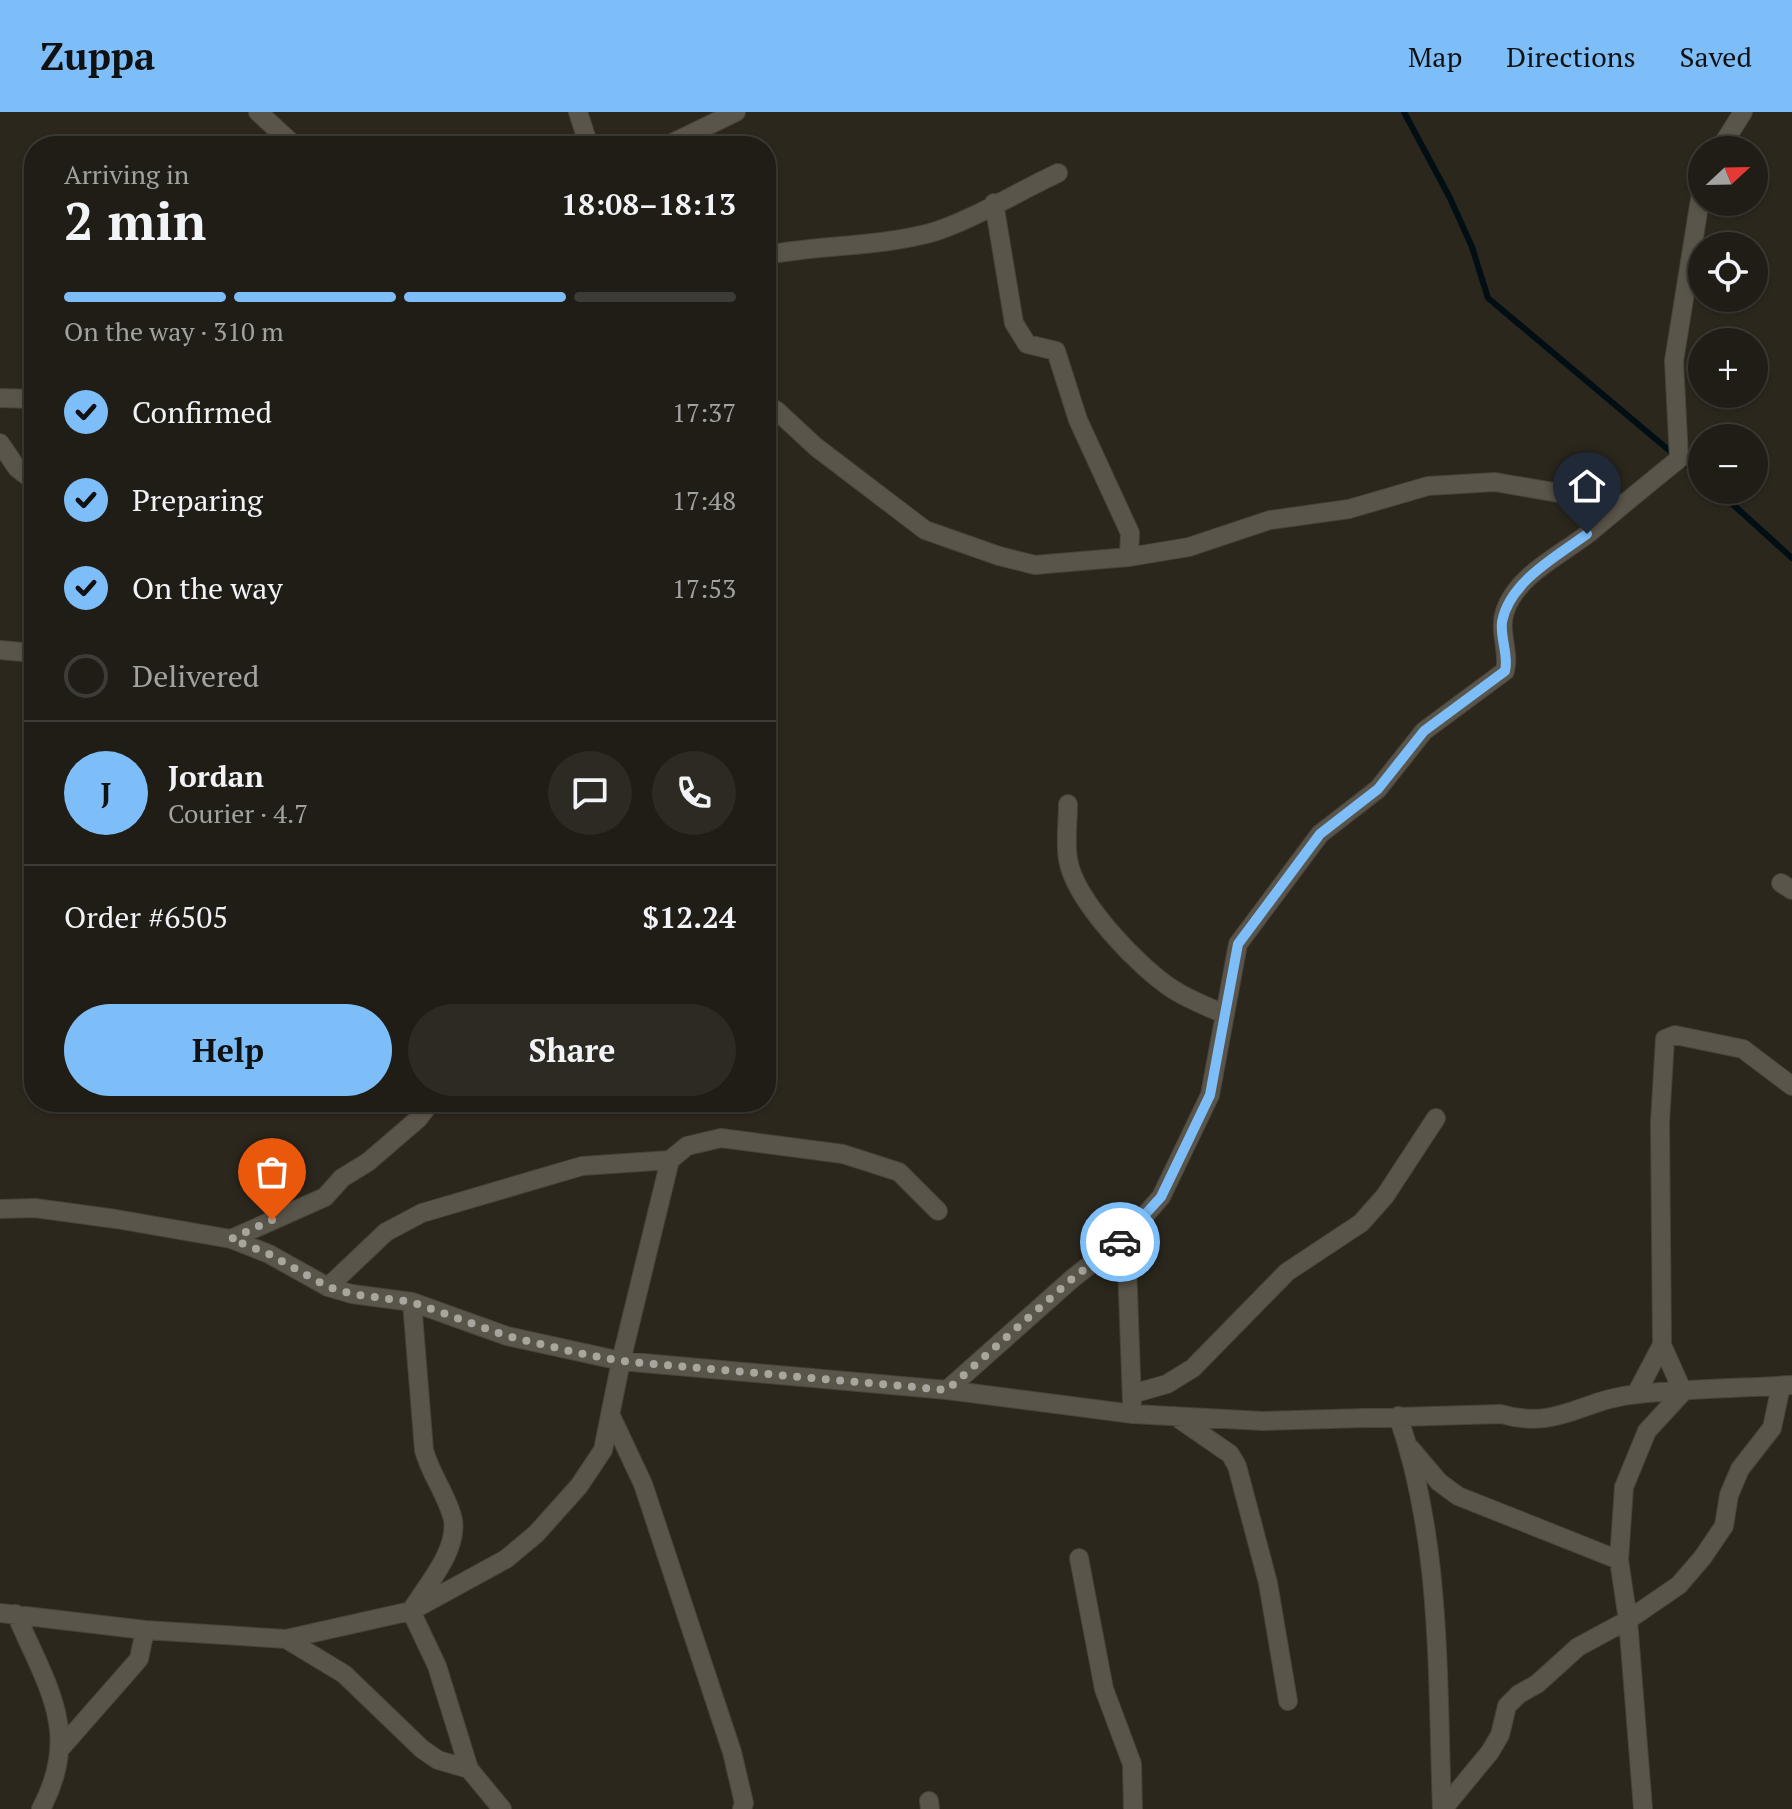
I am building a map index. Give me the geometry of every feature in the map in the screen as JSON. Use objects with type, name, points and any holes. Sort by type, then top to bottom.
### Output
[{"type":"street","points":[[258,112],[284,136]]},
{"type":"street","points":[[578,112],[586,136]]},
{"type":"street","points":[[687,136],[736,112]]},
{"type":"street","points":[[1728,136],[1743,112]]},
{"type":"street","points":[[776,253],[817,246],[868,246],[933,232],[1058,173]]},
{"type":"street","points":[[994,203],[1014,323],[1027,344],[1056,351],[1078,420],[1130,533],[1129,557]]},
{"type":"street","points":[[947,1390],[1073,1278],[1126,1237],[1161,1197],[1210,1095],[1238,944],[1279,885],[1320,834],[1395,772],[1424,731],[1505,671],[1507,662],[1501,641],[1505,609],[1517,590],[1545,564],[1679,459],[1674,361],[1697,216]]},
{"type":"street","points":[[0,398],[24,399]]},
{"type":"street","points":[[776,410],[816,447],[925,530],[1035,565],[1129,557],[1189,547],[1270,520],[1349,509],[1428,486],[1495,482],[1540,487],[1575,497],[1623,504]]},
{"type":"street","points":[[0,443],[24,473]]},
{"type":"street","points":[[1575,497],[1586,515],[1587,534]]},
{"type":"street","points":[[0,650],[24,652]]},
{"type":"street","points":[[1068,804],[1068,859],[1073,877],[1111,931],[1142,965],[1173,989],[1224,1014]]},
{"type":"street","points":[[1683,1392],[1662,1345],[1660,1122],[1665,1039],[1675,1035],[1743,1049],[1792,1086]]},
{"type":"street","points":[[231,1239],[325,1197],[342,1178],[368,1162],[423,1112]]},
{"type":"street","points":[[1132,1394],[1167,1384],[1193,1368],[1287,1272],[1361,1223],[1385,1196],[1436,1118]]},
{"type":"street","points":[[328,1287],[386,1232],[422,1213],[582,1166],[670,1160],[687,1146],[721,1138],[843,1154],[899,1172],[938,1211]]},
{"type":"street","points":[[8,1614],[145,1630],[286,1639],[411,1611],[506,1559],[536,1534],[579,1486],[603,1450],[612,1418],[621,1361],[670,1160]]},
{"type":"street","points":[[0,1209],[35,1208],[231,1239],[269,1254],[328,1287],[352,1294],[412,1302],[507,1336],[621,1361],[947,1390],[1133,1414],[1263,1421],[1501,1414],[1522,1420],[1550,1420],[1606,1399],[1636,1394],[1787,1386],[1767,1438],[1740,1469],[1729,1495],[1724,1526],[1703,1557],[1679,1585],[1628,1620],[1578,1647],[1507,1706],[1495,1744],[1443,1809]]},
{"type":"street","points":[[1126,1237],[1133,1414]]},
{"type":"street","points":[[411,1611],[449,1549],[453,1521],[424,1450],[412,1302]]},
{"type":"street","points":[[1636,1394],[1662,1345]]},
{"type":"street","points":[[1643,1809],[1628,1620],[1619,1560],[1624,1487],[1647,1431],[1683,1392]]},
{"type":"street","points":[[1175,1416],[1230,1454],[1237,1466],[1268,1583],[1288,1701]]},
{"type":"street","points":[[1398,1416],[1409,1447],[1434,1578],[1443,1809]]},
{"type":"street","points":[[612,1418],[643,1484],[732,1752],[744,1803],[742,1809]]},
{"type":"street","points":[[1775,1418],[1792,1427]]},
{"type":"street","points":[[1409,1447],[1439,1482],[1458,1496],[1619,1560]]},
{"type":"street","points":[[1079,1558],[1104,1689],[1132,1764],[1133,1809]]},
{"type":"street","points":[[411,1611],[437,1666],[469,1769],[502,1809]]},
{"type":"street","points":[[8,1614],[55,1706],[61,1748],[57,1778],[41,1809]]},
{"type":"street","points":[[61,1748],[139,1659],[145,1630]]},
{"type":"street","points":[[286,1639],[344,1674],[383,1715],[430,1755],[469,1769]]},
{"type":"waterway","points":[[1404,112],[1450,198],[1472,247],[1488,298],[1688,466]]},
{"type":"waterway","points":[[1732,504],[1792,558]]},
{"type":"way so far","points":[[272,1220],[231,1239],[269,1254],[328,1287],[352,1294],[412,1302],[507,1336],[621,1361],[947,1390],[1073,1278],[1120,1242]]},
{"type":"route","points":[[1120,1242],[1161,1197],[1210,1095],[1238,944],[1320,834],[1378,789],[1395,772],[1424,731],[1505,671],[1507,662],[1501,641],[1505,609],[1517,590],[1545,564],[1587,534]]}]
